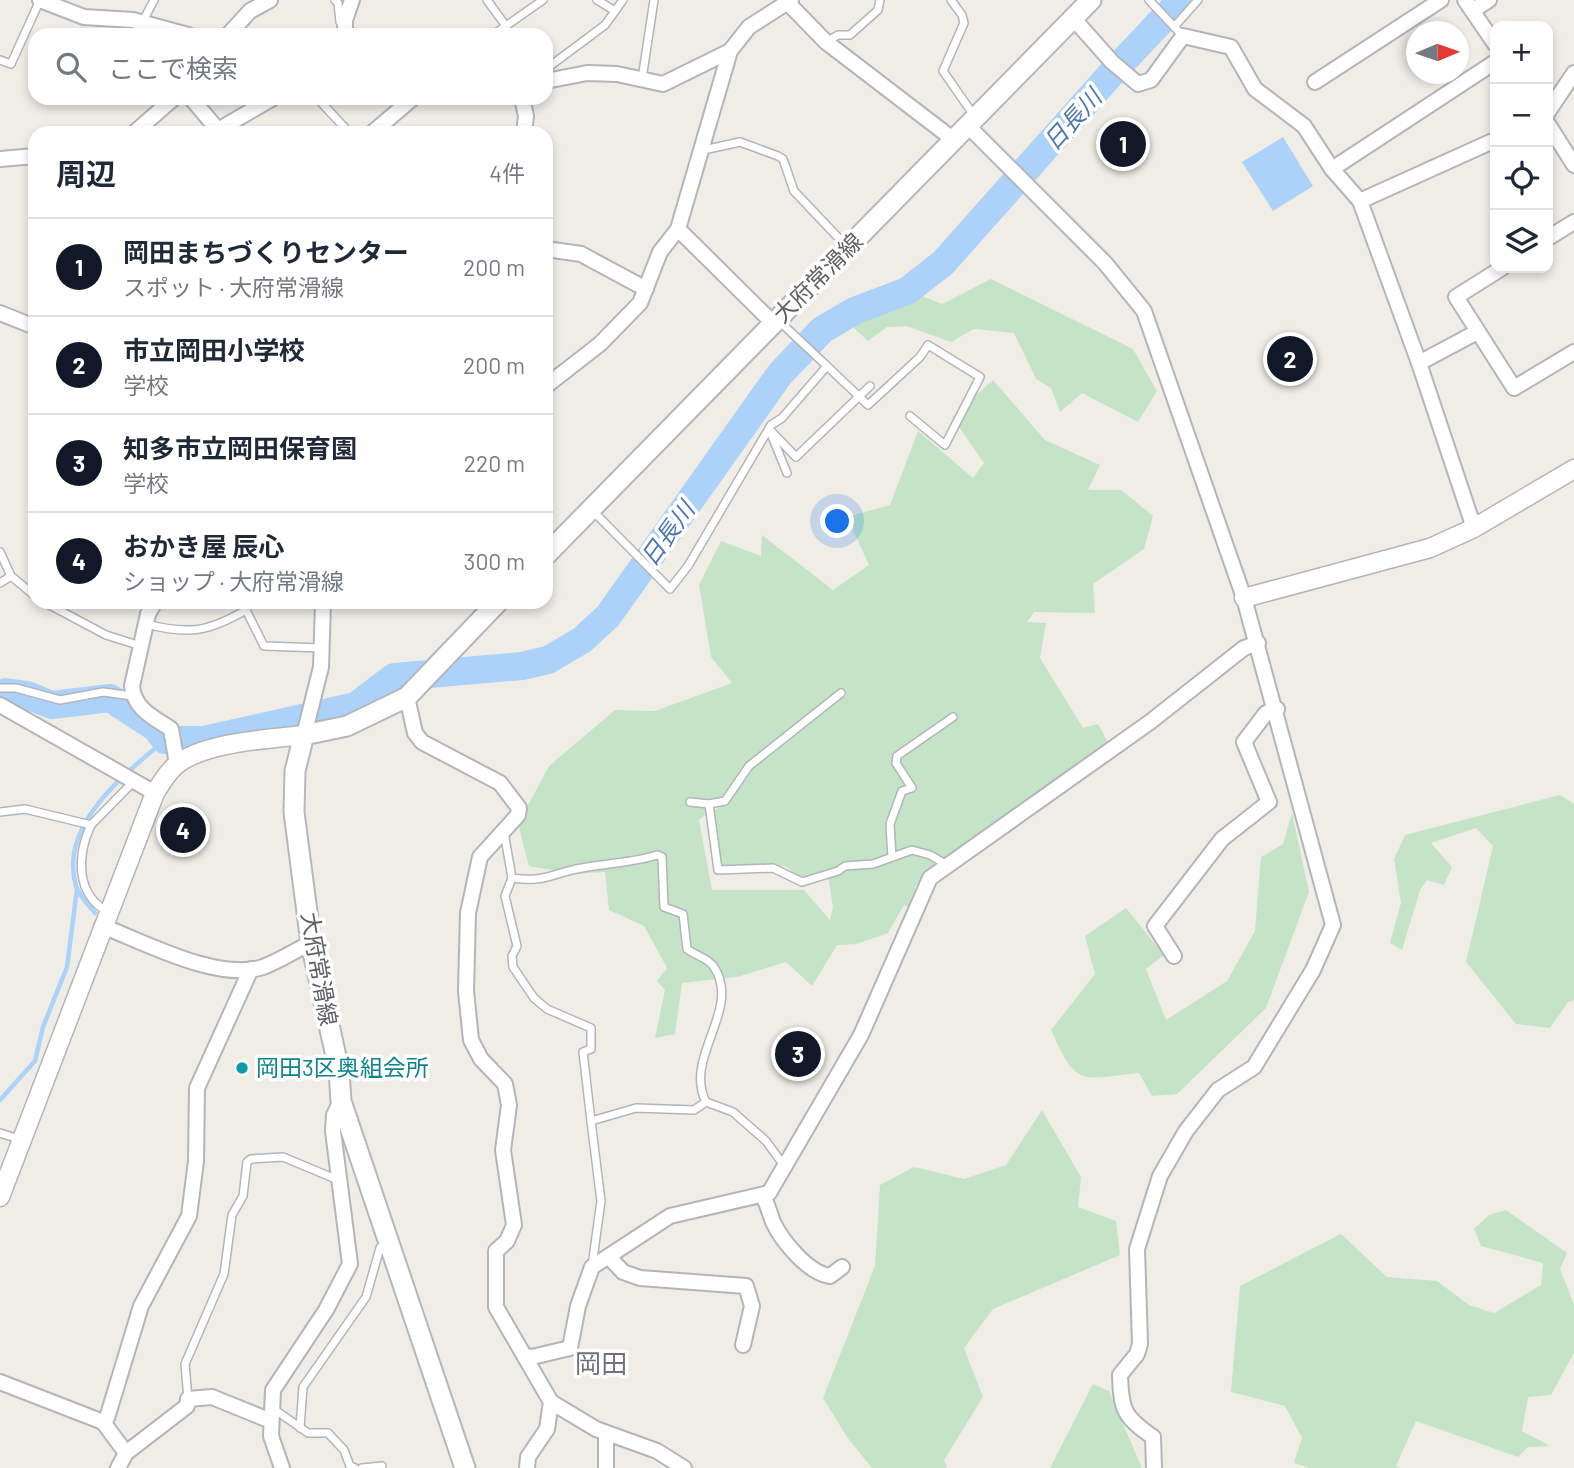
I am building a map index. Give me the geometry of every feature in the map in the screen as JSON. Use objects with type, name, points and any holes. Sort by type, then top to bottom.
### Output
[{"type":"main road","name":"大府常滑線","points":[[553,545],[1091,0]]},
{"type":"main road","points":[[307,723],[347,726],[407,698],[491,609]]},
{"type":"main road","name":"大府常滑線","points":[[307,723],[295,771],[294,812],[312,943],[339,1070],[341,1101],[465,1468]]},
{"type":"street","points":[[40,0],[83,17],[142,23],[161,28]]},
{"type":"street","points":[[234,28],[250,10],[270,0]]},
{"type":"street","points":[[345,28],[352,0]]},
{"type":"street","points":[[1314,82],[1441,0]]},
{"type":"street","points":[[1489,0],[1469,5],[1490,36]]},
{"type":"street","points":[[553,381],[600,344],[640,303],[660,252],[678,229],[730,51],[749,27],[785,2],[826,42],[954,140]]},
{"type":"street","points":[[1073,18],[1124,75],[1138,83],[1151,80],[1176,29],[1231,47],[1255,89],[1304,126],[1332,169],[1360,201],[1419,363],[1474,528]]},
{"type":"street","points":[[553,80],[587,74],[617,74],[663,84],[730,51]]},
{"type":"street","points":[[1332,169],[1490,65]]},
{"type":"street","points":[[1553,104],[1574,72]]},
{"type":"street","points":[[142,126],[166,105]]},
{"type":"street","points":[[197,105],[214,126]]},
{"type":"street","points":[[226,126],[261,105]]},
{"type":"street","points":[[380,126],[405,105]]},
{"type":"street","points":[[524,105],[525,126]]},
{"type":"street","points":[[972,122],[1019,177],[1105,263],[1144,311],[1258,643],[1333,925],[1313,971],[1254,1068],[1218,1090],[1186,1131],[1160,1176],[1137,1249],[1140,1344],[1137,1354],[1120,1375],[1123,1409],[1133,1423],[1153,1437],[1154,1468]]},
{"type":"street","points":[[1553,132],[1574,165]]},
{"type":"street","points":[[1360,201],[1490,142]]},
{"type":"street","points":[[0,159],[28,157]]},
{"type":"street","points":[[1553,235],[1574,222]]},
{"type":"street","points":[[678,229],[775,321]]},
{"type":"street","points":[[553,249],[581,254],[646,289]]},
{"type":"street","points":[[1494,273],[1455,298],[1514,388],[1574,352]]},
{"type":"street","points":[[0,313],[28,324]]},
{"type":"street","points":[[1419,363],[1476,332]]},
{"type":"street","points":[[1244,598],[1430,548],[1474,528],[1573,471]]},
{"type":"street","points":[[0,1197],[155,793],[176,755],[170,729],[143,710],[133,696],[132,686],[146,624],[152,609]]},
{"type":"street","points":[[176,755],[223,747],[307,723],[321,667],[323,609]]},
{"type":"street","points":[[525,1356],[532,1357],[570,1348],[578,1306],[592,1267],[670,1216],[769,1192],[861,1035],[919,896],[930,878],[1150,722],[1244,648],[1258,643]]},
{"type":"street","points":[[407,698],[415,733],[422,742],[500,783],[519,808],[518,815],[480,858],[468,913],[466,991],[471,1040],[481,1059],[500,1076],[507,1091],[509,1124],[503,1150],[514,1225],[507,1241],[496,1251],[496,1307],[551,1402],[606,1434],[657,1451],[684,1468]]},
{"type":"street","points":[[0,705],[155,793]]},
{"type":"street","points":[[1174,956],[1155,926],[1222,839],[1269,802],[1244,742],[1266,713],[1277,709]]},
{"type":"street","points":[[105,919],[199,964],[223,969],[262,967],[312,943]]},
{"type":"street","points":[[103,1422],[107,1418],[141,1306],[189,1216],[196,1161],[197,1088],[251,969]]},
{"type":"street","points":[[282,1468],[271,1436],[273,1390],[326,1310],[350,1264],[333,1131],[334,1115],[341,1101]]},
{"type":"street","points":[[762,1195],[780,1234],[804,1261],[821,1275],[830,1276],[842,1267]]},
{"type":"street","points":[[609,1257],[623,1272],[640,1278],[688,1279],[746,1286],[751,1293],[752,1306],[743,1345]]},
{"type":"street","points":[[0,1382],[103,1422],[125,1453]]},
{"type":"street","points":[[118,1468],[125,1453],[187,1406],[188,1399],[212,1397],[271,1414]]},
{"type":"street","points":[[527,1468],[528,1457],[547,1429],[551,1402]]},
{"type":"street","points":[[606,1434],[606,1468]]},
{"type":"lane","points":[[0,60],[11,64],[40,0]]},
{"type":"lane","points":[[142,23],[154,0]]},
{"type":"lane","points":[[335,0],[338,3],[340,28]]},
{"type":"lane","points":[[487,0],[506,26]]},
{"type":"lane","points":[[503,28],[543,0]]},
{"type":"lane","points":[[597,0],[615,11]]},
{"type":"lane","points":[[553,64],[596,33],[623,0]]},
{"type":"lane","points":[[642,80],[654,0]]},
{"type":"lane","points":[[826,42],[838,35],[850,35],[878,10],[880,0]]},
{"type":"lane","points":[[951,0],[962,15],[964,23],[943,71],[972,122]]},
{"type":"lane","points":[[1149,0],[1158,14],[1176,29],[1198,0]]},
{"type":"lane","points":[[324,105],[343,126]]},
{"type":"lane","points":[[702,147],[708,149],[740,142],[783,159],[794,191],[848,248]]},
{"type":"lane","points":[[775,321],[868,405],[920,357],[928,345],[980,377],[945,444],[909,415]]},
{"type":"lane","points":[[591,508],[670,589],[688,566],[769,429],[782,418],[827,366]]},
{"type":"lane","points":[[769,429],[796,457],[870,386]]},
{"type":"lane","points":[[769,429],[787,473]]},
{"type":"lane","points":[[0,552],[11,576],[28,590]]},
{"type":"lane","points":[[0,583],[11,576]]},
{"type":"lane","points":[[57,609],[106,635],[142,646]]},
{"type":"lane","points":[[146,624],[190,632],[206,629],[239,609]]},
{"type":"lane","points":[[246,609],[264,646],[322,648]]},
{"type":"lane","points":[[0,688],[16,688],[60,701],[103,692],[133,696]]},
{"type":"lane","points":[[690,802],[709,804],[725,801],[749,766],[841,692]]},
{"type":"lane","points":[[892,857],[890,824],[902,791],[912,788],[896,763],[897,756],[953,717]]},
{"type":"lane","points":[[105,919],[82,883],[82,857],[91,825],[135,780]]},
{"type":"lane","points":[[709,804],[718,870],[773,868],[802,882],[838,871],[845,866],[873,864],[918,850],[947,865]]},
{"type":"lane","points":[[0,812],[25,808],[91,825]]},
{"type":"lane","points":[[503,831],[512,878],[505,896],[517,946],[512,956],[513,967],[534,998],[547,1009],[591,1028],[591,1049],[583,1052],[583,1070],[601,1201],[592,1267]]},
{"type":"lane","points":[[512,878],[543,881],[581,868],[628,864],[657,855],[662,857],[664,907],[683,914],[687,949],[707,960],[718,975],[720,1005],[698,1079],[706,1102]]},
{"type":"lane","points":[[706,1102],[733,1112],[766,1141],[785,1167]]},
{"type":"lane","points":[[590,1121],[636,1108],[694,1111],[706,1102]]},
{"type":"lane","points":[[0,1133],[22,1140]]},
{"type":"lane","points":[[188,1399],[185,1364],[224,1274],[232,1215],[243,1196],[247,1162],[251,1159],[283,1157],[339,1180]]},
{"type":"lane","points":[[300,1428],[303,1387],[366,1297],[380,1248],[387,1242]]},
{"type":"lane","points":[[271,1414],[308,1433],[328,1433],[344,1450],[350,1466],[355,1468]]},
{"type":"lane","points":[[362,1468],[382,1466]]},
{"type":"green space","points":[[991,279],[1133,349],[1157,391],[1138,422],[1082,393],[1060,412],[1051,388],[1036,379],[1014,333],[974,329],[951,342],[906,326],[887,327],[868,341],[854,328],[856,314],[878,307],[890,313],[919,295],[942,304]]},
{"type":"green space","points":[[993,380],[1045,440],[1100,465],[1088,490],[1121,490],[1153,516],[1144,549],[1093,584],[1095,613],[1034,612],[1027,622],[1046,623],[1040,658],[1083,728],[1098,724],[1109,744],[932,867],[916,885],[908,907],[904,905],[888,933],[856,944],[837,945],[812,986],[786,962],[737,977],[682,983],[675,1034],[655,1038],[665,990],[657,981],[667,968],[644,926],[609,910],[605,872],[573,874],[529,866],[518,824],[549,766],[615,710],[655,711],[732,683],[711,657],[699,585],[721,541],[761,556],[762,535],[833,590],[869,565],[847,517],[890,505],[918,431],[973,478],[984,463],[952,417]],"holes":[[[736,790],[731,800],[714,811],[719,867],[785,866],[801,877],[827,870],[833,907],[830,920],[804,890],[712,890],[699,820]]]},
{"type":"green space","points":[[1560,795],[1574,804],[1574,1000],[1568,1002],[1550,1028],[1516,1024],[1466,962],[1493,846],[1476,828],[1431,843],[1452,867],[1444,885],[1427,880],[1420,890],[1402,950],[1390,943],[1401,903],[1394,859],[1405,835]]},
{"type":"green space","points":[[1292,813],[1309,892],[1266,1008],[1177,1094],[1152,1096],[1139,1073],[1092,1077],[1075,1071],[1067,1062],[1051,1030],[1095,974],[1085,936],[1126,908],[1164,955],[1146,969],[1166,1020],[1227,981],[1255,931],[1261,857],[1283,844]]},
{"type":"green space","points":[[1042,1110],[1081,1177],[1078,1207],[1116,1221],[1120,1255],[993,1309],[964,1348],[983,1397],[944,1460],[947,1468],[872,1468],[847,1437],[823,1398],[875,1266],[880,1185],[914,1167],[964,1179],[1006,1165]]},
{"type":"green space","points":[[1506,1210],[1567,1253],[1560,1269],[1574,1305],[1574,1353],[1551,1395],[1528,1397],[1522,1431],[1550,1446],[1528,1447],[1518,1457],[1416,1421],[1396,1466],[1399,1468],[1309,1468],[1294,1463],[1302,1438],[1285,1406],[1231,1392],[1240,1286],[1341,1234],[1387,1277],[1437,1281],[1469,1305],[1494,1313],[1541,1285],[1543,1263],[1481,1246],[1474,1229],[1489,1215]]},
{"type":"green space","points":[[1093,1384],[1109,1391],[1142,1468],[1050,1468]]},
{"type":"water","points":[[1283,137],[1313,186],[1273,211],[1242,162]]},
{"type":"waterway","name":"日長川","points":[[6,692],[27,695],[52,705],[110,698],[156,728],[165,740],[204,740],[356,706],[394,677],[522,666],[548,660],[582,640],[608,616],[780,374],[822,330],[854,311],[907,291],[943,263],[1112,73],[1181,0]]},
{"type":"waterway","points":[[95,913],[76,886],[73,864],[77,842],[99,803],[165,740]]},
{"type":"waterway","points":[[0,1100],[35,1061],[43,1027],[67,967],[77,889]]},
{"type":"place","name":"岡田まちづくりセンター","points":[[1123,144]]},
{"type":"place","name":"市立岡田小学校","points":[[1290,359]]},
{"type":"place","name":"おかき屋 辰心","points":[[183,830]]},
{"type":"place","name":"知多市立岡田保育園","points":[[798,1054]]},
{"type":"place","name":"岡田3区奥組会所","points":[[242,1068]]},
{"type":"district","name":"岡田","points":[[601,1364]]}]
